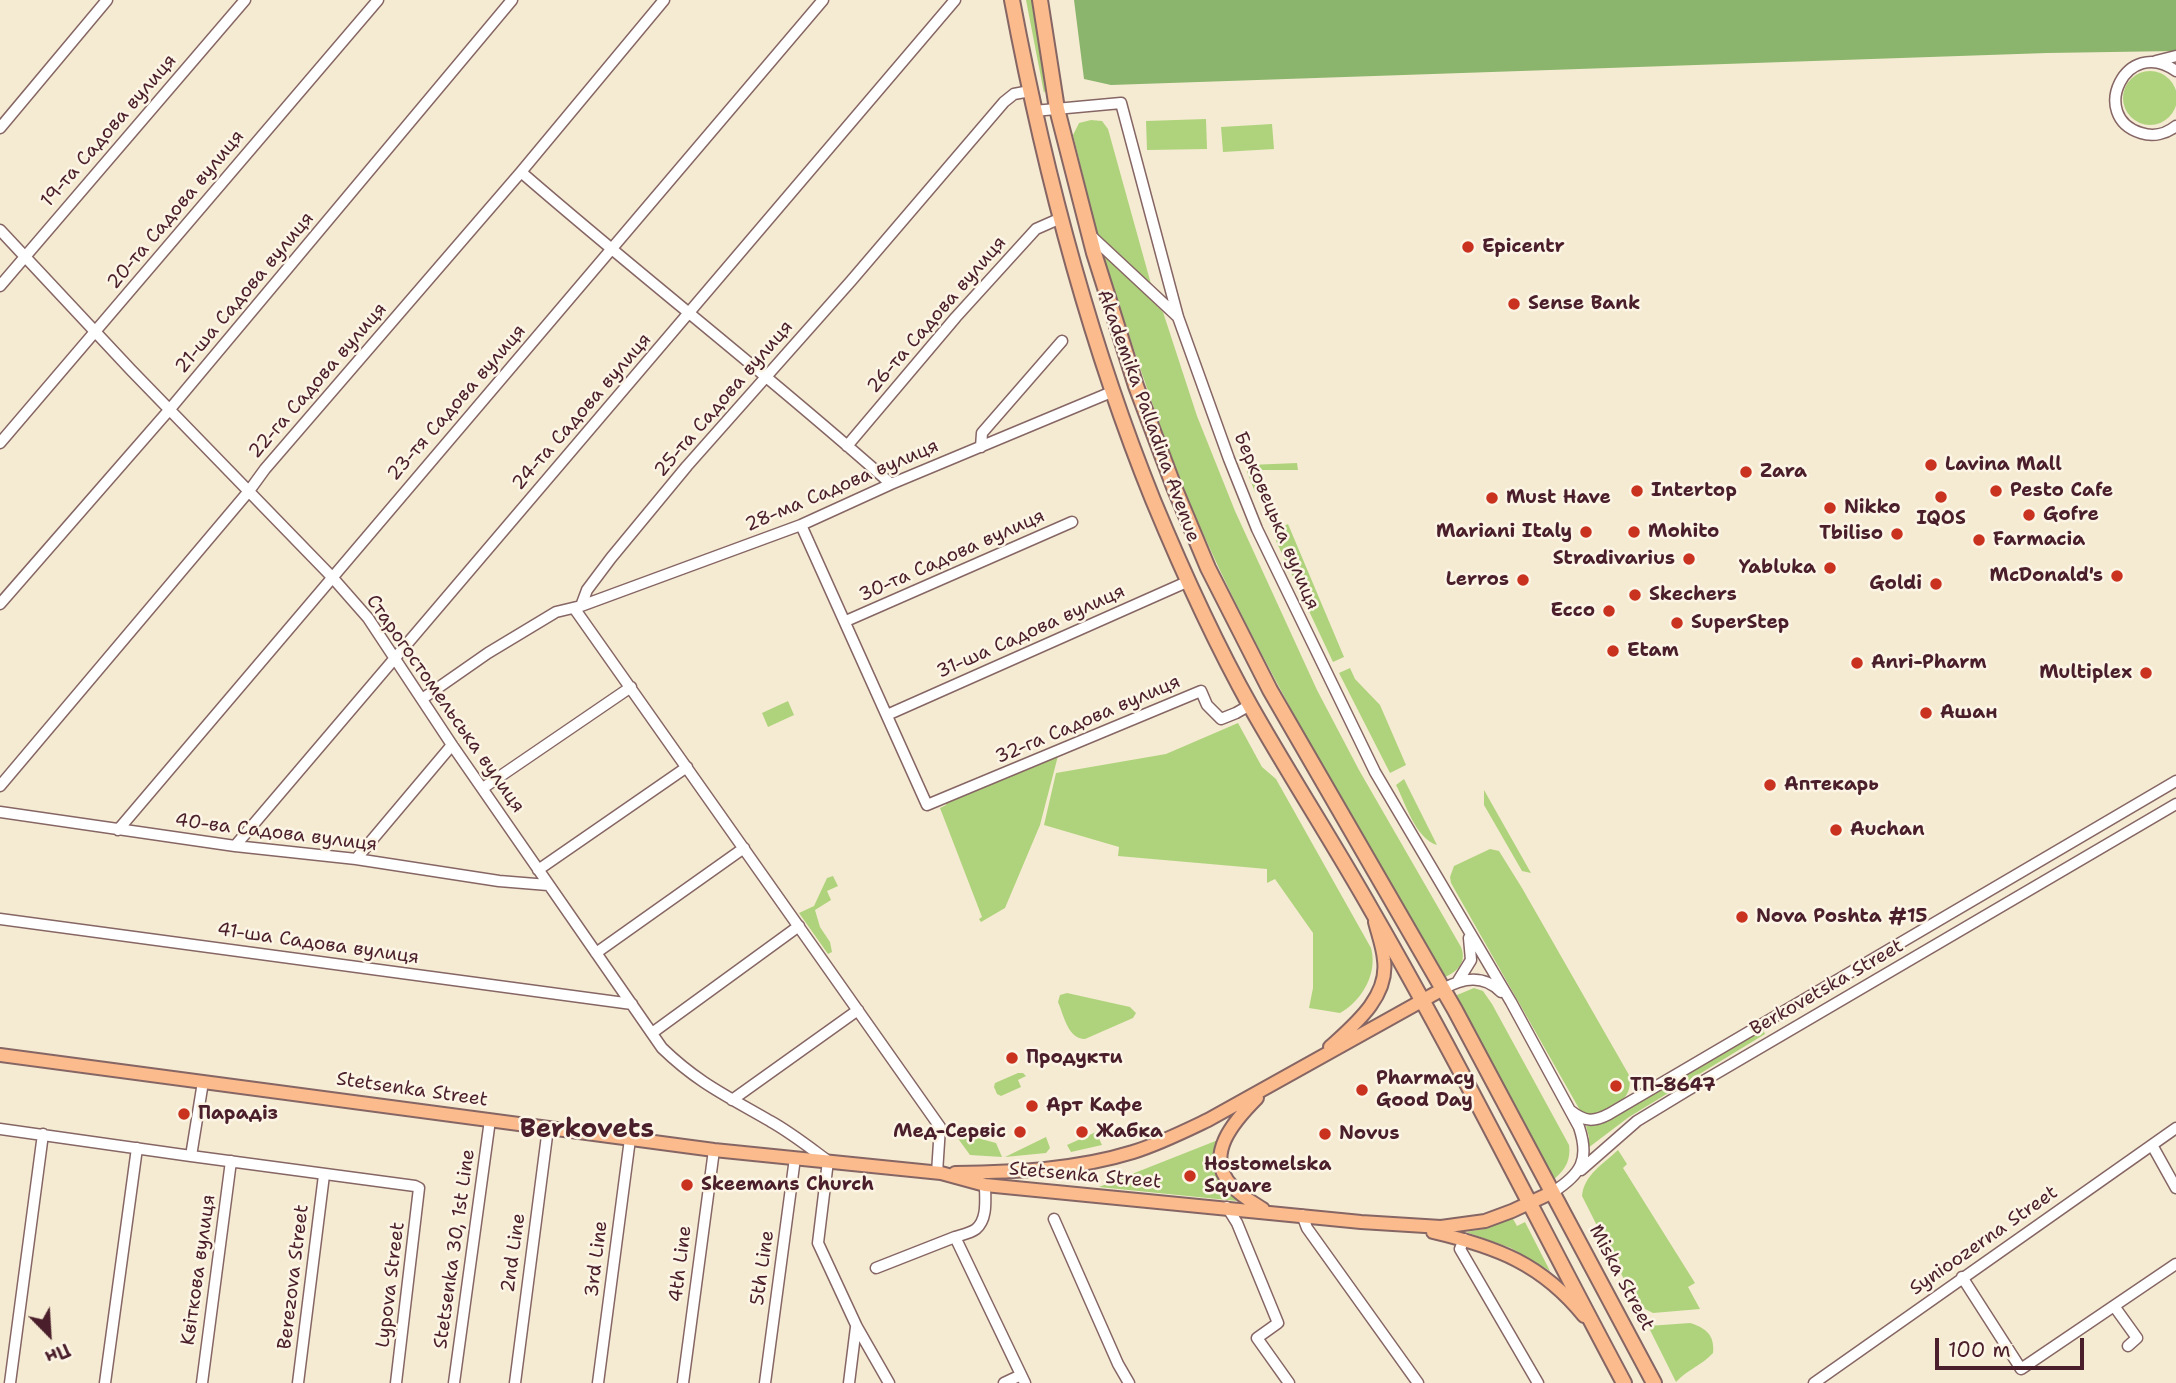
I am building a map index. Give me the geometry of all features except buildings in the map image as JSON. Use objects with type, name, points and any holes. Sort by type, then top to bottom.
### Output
[{"type":"highway","name":"Akademika Palladina Avenue","points":[[1012,0],[1034,111],[1060,218],[1114,391],[1152,497],[1189,581],[1250,705],[1372,911],[1421,1001]]},
{"type":"highway","name":"Akademika Palladina Avenue","points":[[1040,0],[1057,109],[1088,233],[1114,322],[1174,486],[1214,580],[1270,690],[1443,989]]},
{"type":"highway","points":[[1443,989],[1553,1192]]},
{"type":"highway","points":[[1421,1001],[1625,1383]]},
{"type":"highway","name":"Miska Street","points":[[1553,1192],[1654,1383]]},
{"type":"main road","points":[[1310,1064],[1373,1004],[1383,977],[1385,962],[1372,911]]},
{"type":"main road","points":[[1443,989],[1267,1088],[1233,1122],[1223,1144],[1220,1160],[1223,1175],[1231,1185],[1266,1211],[1417,1225],[1458,1226],[1485,1221],[1553,1192]]},
{"type":"main road","name":"Stetsenka Street","points":[[0,1055],[714,1150],[941,1173],[1039,1170],[1132,1153],[1173,1137],[1267,1088]]},
{"type":"main road","name":"Stetsenka Street","points":[[941,1173],[985,1185],[1266,1211]]},
{"type":"main road","points":[[1417,1225],[1499,1250],[1535,1269],[1569,1298],[1598,1335]]},
{"type":"street","points":[[0,128],[107,0]]},
{"type":"street","name":"19-та Садова вулиця","points":[[0,286],[245,0]]},
{"type":"street","name":"20-та Садова вулиця","points":[[0,443],[377,0]]},
{"type":"street","name":"21-ша Садова вулиця","points":[[0,604],[170,409],[512,0]]},
{"type":"street","name":"22-га Садова вулиця","points":[[0,786],[265,469],[521,172],[664,0]]},
{"type":"street","name":"23-тя Садова вулиця","points":[[118,830],[823,0]]},
{"type":"street","name":"24-та Садова вулиця","points":[[234,846],[955,0]]},
{"type":"street","points":[[2176,56],[2142,63],[2126,73],[2116,89],[2115,99],[2120,117],[2134,131],[2176,136]]},
{"type":"street","points":[[2153,62],[2165,64],[2176,71]]},
{"type":"street","name":"25-та Садова вулиця","points":[[577,607],[619,548],[687,466],[767,378],[1004,102],[1014,94],[1030,92]]},
{"type":"street","points":[[1034,111],[1121,103],[1178,317]]},
{"type":"street","points":[[2162,134],[2176,125]]},
{"type":"street","points":[[521,172],[611,251],[691,313],[891,484]]},
{"type":"street","name":"26-та Садова вулиця","points":[[847,446],[956,317],[1036,229],[1060,218]]},
{"type":"street","name":"Старогостомельська вулиця","points":[[0,230],[368,618],[452,745],[662,1048],[686,1072],[772,1122],[828,1161]]},
{"type":"street","points":[[1088,233],[1178,317]]},
{"type":"street","name":"Берковецька вулиця","points":[[1178,317],[1229,459],[1262,541],[1375,772],[1466,924]]},
{"type":"street","points":[[981,447],[982,433],[1062,341]]},
{"type":"street","name":"28-ма Садова вулиця","points":[[577,607],[801,525],[891,484],[1114,391]]},
{"type":"street","name":"30-та Садова вулиця","points":[[846,621],[1072,522]]},
{"type":"street","points":[[801,525],[887,715]]},
{"type":"street","name":"31-ша Садова вулиця","points":[[887,715],[1189,581]]},
{"type":"street","points":[[422,699],[488,653],[547,617],[577,607],[940,1127],[941,1173]]},
{"type":"street","points":[[483,788],[631,687]]},
{"type":"street","name":"32-га Садова вулиця","points":[[887,715],[927,805],[1201,691],[1207,705],[1221,719],[1250,705]]},
{"type":"street","points":[[356,859],[452,745]]},
{"type":"street","points":[[538,870],[687,767]]},
{"type":"street","name":"Berkovetska Street","points":[[1569,1109],[1580,1118],[1592,1121],[1609,1114],[2176,781]]},
{"type":"street","name":"Berkovetska Street","points":[[1553,1192],[1571,1180],[1621,1133],[1664,1104],[2176,804]]},
{"type":"street","name":"40-ва Садова вулиця","points":[[0,812],[234,846],[356,859],[499,881],[548,885]]},
{"type":"street","points":[[596,953],[744,848]]},
{"type":"street","name":"41-ша Садова вулиця","points":[[0,919],[632,1004]]},
{"type":"street","points":[[1458,981],[1471,960],[1472,946],[1466,924]]},
{"type":"street","points":[[1466,924],[1569,1109],[1583,1140],[1584,1150],[1578,1172]]},
{"type":"street","points":[[652,1033],[799,926]]},
{"type":"street","points":[[1443,989],[1458,981],[1487,981],[1511,1002]]},
{"type":"street","points":[[732,1100],[858,1010]]},
{"type":"street","points":[[191,1156],[203,1082]]},
{"type":"street","name":"Stetsenka 30, 1st Line","points":[[454,1383],[490,1120]]},
{"type":"street","name":"2nd Line","points":[[515,1383],[548,1128]]},
{"type":"street","name":"Synioozerna Street","points":[[1814,1383],[2176,1128]]},
{"type":"street","points":[[0,1129],[324,1175]]},
{"type":"street","points":[[10,1383],[43,1134]]},
{"type":"street","name":"3rd Line","points":[[598,1383],[630,1139]]},
{"type":"street","points":[[2152,1145],[2176,1188]]},
{"type":"street","points":[[105,1383],[137,1147]]},
{"type":"street","name":"4th Line","points":[[683,1383],[714,1150]]},
{"type":"street","name":"5th Line","points":[[765,1383],[795,1158]]},
{"type":"street","name":"Квіткова вулиця","points":[[202,1383],[232,1161]]},
{"type":"street","points":[[828,1161],[818,1243],[856,1326],[889,1383]]},
{"type":"street","name":"Lypova Street","points":[[324,1175],[415,1186],[420,1191],[396,1383]]},
{"type":"street","name":"Berezova Street","points":[[298,1383],[324,1175]]},
{"type":"street","points":[[876,1268],[976,1230],[985,1212],[985,1185]]},
{"type":"street","points":[[1227,1207],[1237,1223],[1278,1323],[1257,1338],[1289,1383]]},
{"type":"street","points":[[1302,1215],[1307,1228],[1418,1383]]},
{"type":"street","points":[[1054,1219],[1118,1364],[1129,1383]]},
{"type":"street","points":[[955,1237],[1023,1379],[1004,1383]]},
{"type":"street","points":[[1464,1239],[1460,1249],[1538,1383]]},
{"type":"street","points":[[1962,1277],[2021,1369],[2176,1264]]},
{"type":"street","points":[[2115,1306],[2137,1338],[2127,1346]]},
{"type":"street","points":[[849,1383],[856,1326]]},
{"type":"green space","points":[[1026,0],[1032,0],[1047,87],[1044,93]]},
{"type":"green space","points":[[1074,0],[2176,0],[2176,51],[2047,53],[1111,85],[1084,79]]},
{"type":"green space","points":[[2150,71],[2169,79],[2177,98],[2169,117],[2150,125],[2131,117],[2123,98],[2131,79]]},
{"type":"green space","points":[[1206,119],[1207,149],[1147,150],[1146,121]]},
{"type":"green space","points":[[1102,121],[1108,129],[1151,284],[1097,233],[1073,135],[1079,123]]},
{"type":"green space","points":[[1272,124],[1274,149],[1223,152],[1221,127]]},
{"type":"green space","points":[[1101,251],[1163,312],[1197,416],[1235,511],[1317,690],[1359,770],[1461,947],[1462,962],[1454,972],[1445,977],[1320,761],[1232,596],[1177,469]]},
{"type":"green space","points":[[1297,463],[1298,470],[1257,470],[1257,493],[1255,492],[1247,472],[1249,465]]},
{"type":"green space","points":[[1288,524],[1344,657],[1333,662],[1276,541],[1277,530]]},
{"type":"green space","points":[[1350,668],[1355,679],[1380,705],[1406,765],[1390,773],[1339,673]]},
{"type":"green space","points":[[788,701],[794,715],[768,727],[762,713]]},
{"type":"green space","points":[[1238,723],[1262,767],[1276,779],[1371,948],[1372,967],[1366,985],[1355,1001],[1340,1013],[1309,1008],[1313,988],[1313,933],[1275,879],[1267,883],[1267,869],[1118,856],[1119,847],[1044,825],[1056,773],[1166,754]]},
{"type":"green space","points":[[1059,752],[1040,825],[1005,908],[981,922],[979,919],[982,917],[940,808]]},
{"type":"green space","points":[[1404,779],[1437,845],[1423,835],[1412,819],[1396,785]]},
{"type":"green space","points":[[1484,790],[1531,873],[1522,871],[1484,805]]},
{"type":"green space","points":[[1490,849],[1499,851],[1522,888],[1629,1075],[1630,1084],[1626,1096],[1596,1116],[1581,1112],[1451,883],[1454,866]]},
{"type":"green space","points":[[833,876],[838,886],[827,891],[831,900],[815,910],[820,927],[830,942],[832,952],[828,954],[799,913],[814,906],[827,878]]},
{"type":"green space","points":[[1474,988],[1483,991],[1492,1004],[1569,1145],[1566,1165],[1553,1180],[1457,1000],[1457,995]]},
{"type":"green space","points":[[1067,993],[1130,1007],[1136,1013],[1133,1018],[1085,1039],[1079,1038],[1067,1026],[1058,1002],[1060,995]]},
{"type":"green space","points":[[1763,1030],[1765,1034],[1629,1117],[1588,1148],[1586,1126],[1604,1123]]},
{"type":"green space","points":[[1018,1073],[1026,1076],[1018,1080],[1021,1087],[1001,1096],[997,1094],[995,1083]]},
{"type":"green space","points":[[962,1131],[965,1138],[970,1136],[996,1143],[1002,1157],[970,1155],[954,1133]]},
{"type":"green space","points":[[1096,1132],[1102,1145],[1071,1152],[1067,1145]]},
{"type":"green space","points":[[1046,1137],[1050,1148],[1046,1153],[1005,1157]]},
{"type":"green space","points":[[1218,1140],[1215,1150],[1237,1201],[1099,1187]]},
{"type":"green space","points":[[1618,1150],[1627,1164],[1623,1168],[1695,1283],[1688,1287],[1700,1309],[1653,1313],[1637,1305],[1582,1196],[1590,1176]]},
{"type":"green space","points":[[1512,1217],[1517,1226],[1525,1222],[1550,1271],[1511,1248],[1466,1232],[1484,1229]]},
{"type":"green space","points":[[1690,1323],[1708,1333],[1713,1341],[1713,1353],[1676,1382],[1648,1326]]},
{"type":"place","name":"Epicentr","points":[[1468,247]]},
{"type":"place","name":"Sense Bank","points":[[1514,304]]},
{"type":"place","name":"Lavina Mall","points":[[1931,465]]},
{"type":"place","name":"Zara","points":[[1746,472]]},
{"type":"place","name":"Intertop","points":[[1637,491]]},
{"type":"place","name":"Pesto Cafe","points":[[1996,491]]},
{"type":"place","name":"IQOS","points":[[1941,497]]},
{"type":"place","name":"Must Have","points":[[1492,498]]},
{"type":"place","name":"Nikko","points":[[1830,508]]},
{"type":"place","name":"Gofre","points":[[2029,515]]},
{"type":"place","name":"Mariani Italy","points":[[1586,532]]},
{"type":"place","name":"Mohito","points":[[1634,532]]},
{"type":"place","name":"Tbiliso","points":[[1897,534]]},
{"type":"place","name":"Farmacia","points":[[1979,540]]},
{"type":"place","name":"Stradivarius","points":[[1689,559]]},
{"type":"place","name":"Yabluka","points":[[1830,568]]},
{"type":"place","name":"McDonald's","points":[[2117,576]]},
{"type":"place","name":"Lerros","points":[[1523,580]]},
{"type":"place","name":"Goldi","points":[[1936,584]]},
{"type":"place","name":"Skechers","points":[[1635,595]]},
{"type":"place","name":"Ecco","points":[[1609,611]]},
{"type":"place","name":"SuperStep","points":[[1677,623]]},
{"type":"place","name":"Etam","points":[[1613,651]]},
{"type":"place","name":"Anri-Pharm","points":[[1857,663]]},
{"type":"place","name":"Multiplex","points":[[2146,673]]},
{"type":"place","name":"Ашан","points":[[1926,713]]},
{"type":"place","name":"Аптекарь","points":[[1770,785]]},
{"type":"place","name":"Auchan","points":[[1836,830]]},
{"type":"place","name":"Nova Poshta #15","points":[[1742,917]]},
{"type":"place","name":"Продукти","points":[[1012,1058]]},
{"type":"place","name":"ТП-8647","points":[[1616,1086]]},
{"type":"place","name":"Pharmacy Good Day","points":[[1362,1090]]},
{"type":"place","name":"Арт Кафе","points":[[1032,1106]]},
{"type":"place","name":"Парадіз","points":[[184,1114]]},
{"type":"place","name":"Мед-Сервіс","points":[[1020,1132]]},
{"type":"place","name":"Жабка","points":[[1082,1132]]},
{"type":"place","name":"Novus","points":[[1325,1134]]},
{"type":"place","name":"Hostomelska Square","points":[[1190,1176]]},
{"type":"place","name":"Skeemans Church","points":[[687,1185]]},
{"type":"district","name":"Berkovets","points":[[587,1130]]}]
